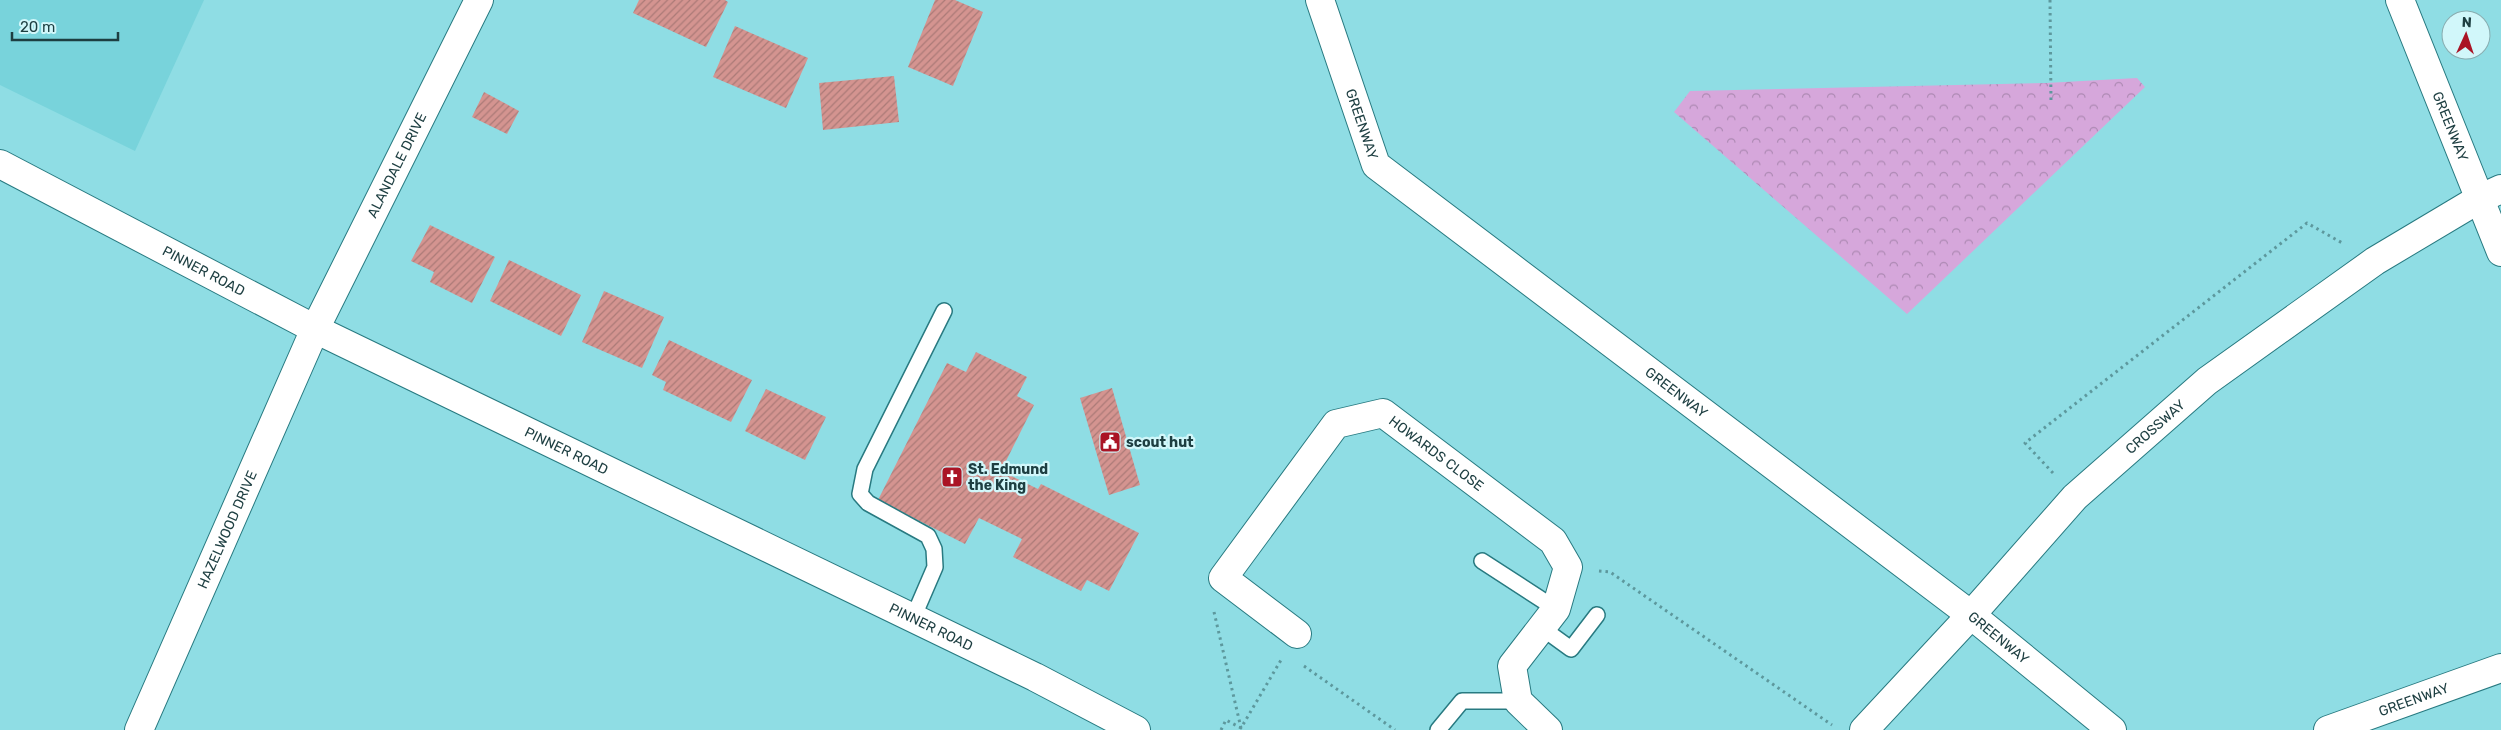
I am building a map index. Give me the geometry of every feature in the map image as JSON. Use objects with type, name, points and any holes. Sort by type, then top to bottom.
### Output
[{"type":"street","name":"ALANDALE DRIVE","points":[[315,329],[479,0]]},
{"type":"street","name":"GREENWAY","points":[[1320,0],[1376,165],[1971,615],[2112,730]]},
{"type":"street","name":"GREENWAY","points":[[2400,0],[2490,194],[2501,252]]},
{"type":"street","name":"PINNER ROAD","points":[[0,164],[315,329],[1035,677],[1136,730]]},
{"type":"street","name":"CROSSWAY","points":[[1864,730],[1971,615],[2075,497],[2207,381],[2376,262],[2490,194]]},
{"type":"street","name":"HAZELWOOD DRIVE","points":[[139,730],[315,329]]},
{"type":"street","name":"HOWARDS CLOSE","points":[[1223,578],[1336,424],[1383,413],[1553,541],[1568,567]]},
{"type":"street","points":[[1548,730],[1518,701],[1512,666],[1549,619],[1568,567]]},
{"type":"street","points":[[1223,578],[1291,643]]},
{"type":"street","name":"GREENWAY","points":[[2328,730],[2501,668]]},
{"type":"lane","points":[[913,618],[935,567],[934,549],[928,536],[868,503],[860,494],[861,482],[865,469],[944,311]]},
{"type":"lane","points":[[1482,561],[1549,619],[1571,649],[1597,615]]},
{"type":"lane","points":[[1438,730],[1462,701],[1518,701]]},
{"type":"path","points":[[2050,0],[2052,102]]},
{"type":"path","points":[[2075,497],[2026,443],[2307,223],[2376,262]]},
{"type":"path","points":[[1568,567],[1610,572],[1838,730]]},
{"type":"path","points":[[1223,578],[1211,597],[1241,728]]},
{"type":"path","points":[[1241,728],[1291,643],[1395,730]]},
{"type":"path","points":[[1221,730],[1226,720],[1241,728]]},
{"type":"shaded area","points":[[0,0],[204,0],[135,151],[0,85]]},
{"type":"green space","points":[[2137,78],[2145,87],[1907,314],[1674,112],[1690,91],[2046,83]]},
{"type":"building","points":[[639,0],[725,0],[728,2],[706,47],[633,13]]},
{"type":"building","points":[[935,0],[955,0],[983,12],[953,86],[908,67]]},
{"type":"building","points":[[735,26],[808,58],[786,108],[713,77]]},
{"type":"building","points":[[894,76],[899,122],[823,130],[819,83]]},
{"type":"building","points":[[484,92],[519,111],[507,134],[472,117]]},
{"type":"building","points":[[430,225],[495,257],[472,303],[430,282],[434,272],[411,261]]},
{"type":"building","points":[[509,260],[581,295],[561,336],[490,301]]},
{"type":"building","points":[[604,291],[664,317],[642,368],[582,342]]},
{"type":"building","points":[[669,340],[752,380],[731,422],[663,390],[666,382],[652,375]]},
{"type":"building","name":"St. Edmund the King","points":[[976,352],[1027,377],[1017,396],[1034,405],[1001,471],[1038,489],[1041,484],[1139,533],[1109,591],[1087,580],[1081,591],[1013,557],[1022,539],[979,518],[965,544],[878,500],[947,363],[966,372]]},
{"type":"building","name":"scout hut","points":[[1112,388],[1140,485],[1109,495],[1080,398]]},
{"type":"building","points":[[766,389],[826,417],[805,460],[745,431]]},
{"type":"place","name":"scout hut","points":[[1110,442]]},
{"type":"place","name":"St. Edmund the King","points":[[952,477]]}]
